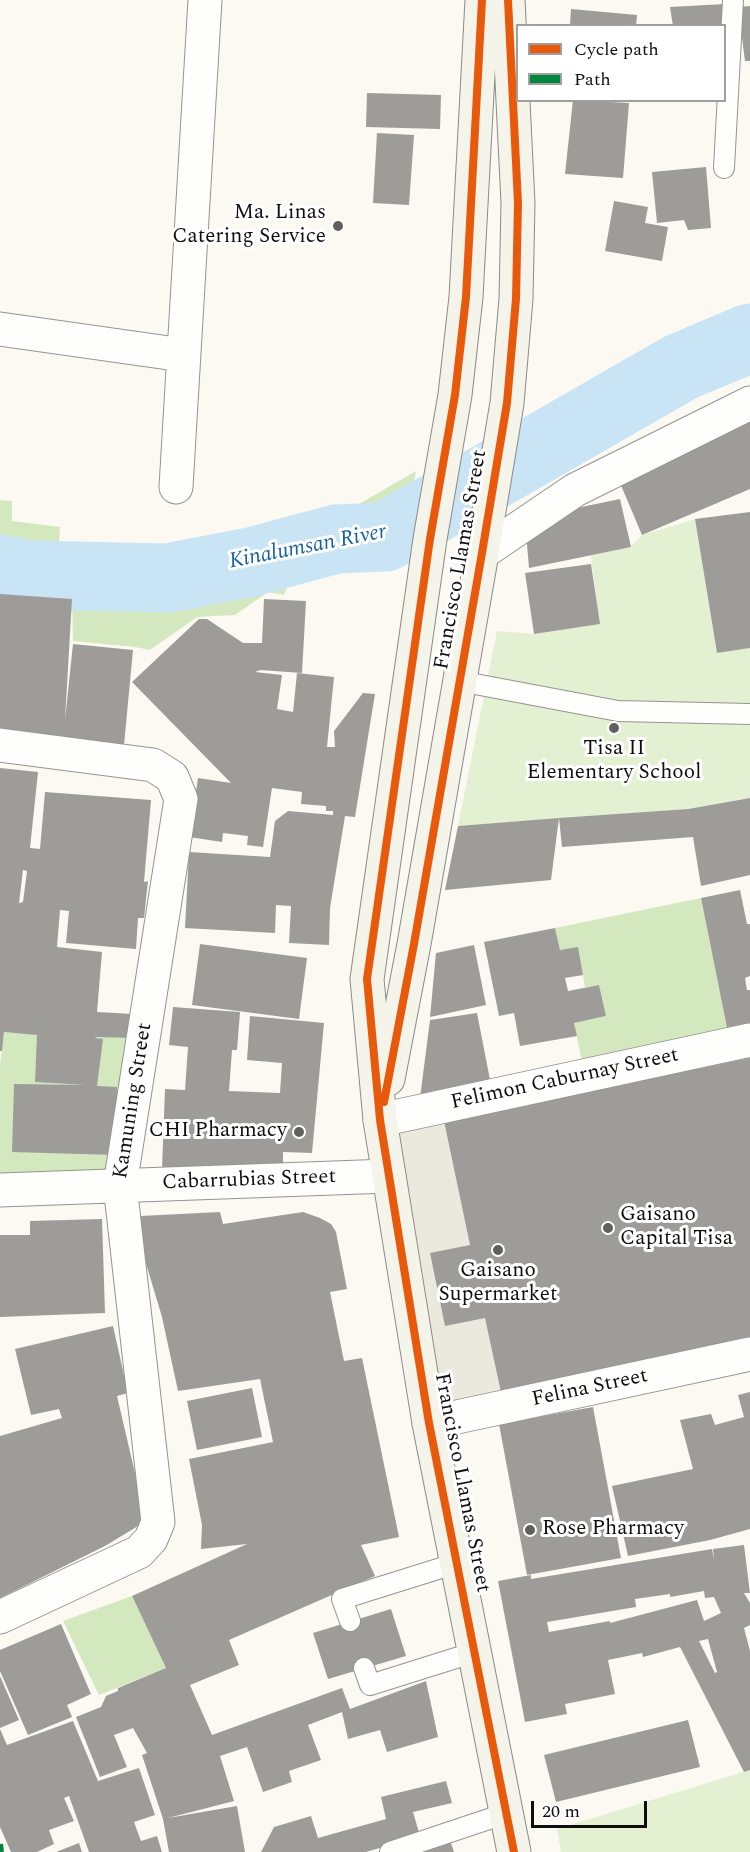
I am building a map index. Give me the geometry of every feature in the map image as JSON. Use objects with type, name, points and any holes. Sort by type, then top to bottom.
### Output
[{"type":"main road","name":"Francisco Llamas Street","points":[[482,0],[466,297],[455,395],[430,539],[368,980],[380,1119],[429,1423],[514,1852]]},
{"type":"main road","name":"Francisco Llamas Street","points":[[380,1119],[414,944],[507,403],[516,299],[518,203],[508,0]]},
{"type":"street","points":[[176,487],[206,0]]},
{"type":"street","points":[[0,329],[183,355]]},
{"type":"street","points":[[484,543],[575,490],[750,403]]},
{"type":"street","name":"Kamuning Street","points":[[0,745],[153,765],[172,777],[181,799],[120,1185],[158,1522],[151,1539],[139,1552],[0,1617]]},
{"type":"street","name":"Felimon Caburnay Street","points":[[380,1119],[750,1041]]},
{"type":"street","name":"Cabarrubias Street","points":[[0,1190],[389,1176]]},
{"type":"street","name":"Felina Street","points":[[429,1423],[750,1354]]},
{"type":"lane","points":[[724,168],[733,0]]},
{"type":"lane","points":[[459,681],[618,711],[750,714]]},
{"type":"lane","points":[[350,1621],[342,1599],[457,1563]]},
{"type":"lane","points":[[364,1668],[369,1685],[475,1652]]},
{"type":"lane","points":[[390,1852],[507,1813]]},
{"type":"green space","points":[[416,471],[404,537],[379,537],[366,549],[297,561],[284,595],[268,592],[235,615],[197,617],[150,650],[73,641],[72,599],[55,590],[0,582],[0,500],[12,501],[12,521],[60,527],[59,546],[82,545],[161,553],[219,549],[326,523]]},
{"type":"green space","points":[[695,519],[717,653],[750,648],[750,798],[688,809],[458,826],[497,631],[534,634],[599,624],[591,555],[631,547],[642,535]]},
{"type":"green space","points":[[701,898],[728,1033],[583,1066],[574,1023],[606,1016],[599,985],[585,987],[578,948],[560,950],[555,928]]},
{"type":"green space","points":[[4,1032],[134,1038],[119,1170],[0,1175],[0,1065]]},
{"type":"green space","points":[[132,1596],[166,1668],[99,1695],[63,1621]]},
{"type":"green space","points":[[750,1770],[750,1852],[561,1852],[557,1829]]},
{"type":"shaded area","points":[[444,1121],[502,1397],[428,1414],[383,1132]]},
{"type":"building","points":[[725,4],[724,24],[673,24],[670,7]]},
{"type":"building","points":[[750,6],[750,61],[745,61],[738,7]]},
{"type":"building","points":[[571,9],[637,15],[636,24],[570,24]]},
{"type":"building","points":[[367,93],[441,95],[440,129],[366,127]]},
{"type":"building","points":[[573,102],[629,103],[623,178],[565,174]]},
{"type":"building","points":[[377,133],[414,135],[409,205],[373,203]]},
{"type":"building","points":[[706,167],[711,228],[688,230],[684,220],[657,223],[652,172]]},
{"type":"building","points":[[614,201],[648,207],[645,223],[668,227],[662,261],[605,251]]},
{"type":"building","points":[[750,419],[750,489],[642,535],[617,476]]},
{"type":"building","points":[[620,499],[631,547],[529,568],[526,533],[562,511]]},
{"type":"building","points":[[750,512],[750,648],[717,653],[695,519]]},
{"type":"building","points":[[591,564],[600,624],[534,634],[525,573]]},
{"type":"building","points":[[0,594],[72,599],[65,720],[73,644],[133,650],[124,745],[0,734]]},
{"type":"building","points":[[264,599],[306,601],[302,673],[260,670],[255,672],[282,675],[277,709],[293,712],[297,673],[334,677],[327,747],[335,747],[334,731],[363,693],[375,694],[355,817],[345,816],[330,908],[329,945],[289,943],[291,906],[276,905],[275,933],[185,928],[189,852],[270,857],[275,821],[288,811],[333,815],[333,811],[326,811],[326,806],[301,804],[302,792],[272,788],[263,847],[247,845],[248,836],[223,833],[222,842],[189,837],[198,778],[231,783],[132,682],[199,619],[207,619],[243,643],[262,643]]},
{"type":"building","points":[[0,768],[38,772],[30,848],[40,849],[45,792],[151,800],[144,882],[148,881],[144,918],[138,918],[136,949],[66,943],[69,911],[60,910],[57,947],[102,952],[97,1012],[133,1014],[131,1038],[95,1038],[103,1039],[97,1086],[117,1087],[115,1155],[12,1152],[14,1084],[86,1085],[35,1082],[37,1035],[4,1032],[2,1051],[0,1051]],"holes":[[[23,870],[27,871],[23,902],[19,903]]]},
{"type":"building","points":[[750,798],[750,875],[701,886],[693,837],[562,847],[559,818],[688,809]]},
{"type":"building","points":[[559,818],[551,880],[445,890],[458,826]]},
{"type":"building","points":[[740,890],[747,924],[750,924],[750,976],[745,978],[747,990],[750,990],[750,1029],[728,1033],[701,898]]},
{"type":"building","points":[[555,928],[560,950],[578,947],[583,975],[565,978],[568,991],[599,985],[606,1016],[574,1023],[577,1036],[520,1046],[514,1013],[499,1016],[484,942]]},
{"type":"building","points":[[200,944],[307,958],[299,1019],[192,1005]]},
{"type":"building","points":[[474,945],[486,1005],[430,1017],[436,953]]},
{"type":"building","points":[[173,1007],[240,1012],[237,1050],[232,1050],[229,1091],[280,1093],[282,1063],[247,1060],[250,1016],[324,1023],[312,1153],[283,1152],[283,1167],[162,1169],[165,1089],[185,1090],[188,1047],[169,1045]]},
{"type":"building","points":[[477,1013],[491,1085],[420,1098],[430,1020]]},
{"type":"building","name":"Gaisano Capital Tisa","points":[[750,1058],[750,1346],[502,1397],[485,1318],[445,1326],[430,1253],[470,1245],[444,1121]]},
{"type":"building","points":[[220,1212],[223,1224],[303,1212],[331,1224],[336,1232],[347,1289],[330,1292],[344,1361],[362,1358],[399,1537],[361,1545],[375,1576],[229,1640],[239,1665],[190,1685],[212,1735],[342,1688],[350,1709],[426,1681],[438,1737],[387,1752],[380,1730],[348,1739],[342,1712],[308,1725],[321,1760],[289,1771],[292,1782],[263,1792],[247,1747],[220,1756],[234,1801],[168,1818],[237,1806],[245,1852],[169,1852],[163,1819],[142,1755],[147,1753],[133,1728],[114,1735],[127,1767],[100,1777],[76,1717],[101,1707],[106,1696],[118,1691],[118,1688],[166,1668],[132,1596],[247,1544],[201,1549],[202,1525],[189,1459],[273,1442],[260,1379],[178,1391],[162,1317],[142,1250],[140,1216]]},
{"type":"building","points":[[102,1219],[105,1313],[0,1317],[0,1235],[30,1235],[30,1221]]},
{"type":"building","points":[[113,1326],[128,1393],[117,1396],[145,1516],[138,1526],[105,1546],[0,1598],[0,1436],[62,1418],[59,1409],[31,1415],[15,1349]]},
{"type":"building","points":[[252,1388],[262,1437],[197,1450],[187,1401]]},
{"type":"building","points":[[750,1392],[750,1529],[710,1540],[628,1556],[612,1486],[693,1469],[680,1420],[711,1414],[715,1425],[744,1417],[738,1395]]},
{"type":"building","points":[[593,1407],[621,1558],[527,1575],[499,1424]]},
{"type":"building","points":[[744,1545],[750,1593],[744,1593],[750,1603],[750,1625],[744,1628],[750,1651],[750,1770],[744,1772],[680,1647],[643,1657],[642,1653],[608,1660],[615,1694],[565,1704],[567,1714],[525,1722],[498,1581],[531,1575],[531,1579],[712,1549],[714,1560],[713,1549]],"holes":[[[704,1591],[705,1598],[714,1597],[721,1613],[704,1621],[697,1600],[610,1623],[610,1621],[549,1632],[547,1622],[636,1607],[635,1599],[670,1594],[670,1597]],[[708,1639],[717,1672],[715,1673],[699,1641]]]},
{"type":"building","points":[[391,1609],[406,1656],[328,1679],[313,1633]]},
{"type":"building","points":[[61,1624],[91,1694],[67,1705],[72,1717],[28,1735],[0,1671],[0,1650]]},
{"type":"building","points":[[0,1676],[19,1720],[0,1728]]},
{"type":"building","points":[[688,1720],[700,1767],[556,1802],[544,1755]]},
{"type":"building","points":[[73,1721],[98,1781],[139,1768],[155,1815],[134,1822],[141,1841],[157,1836],[162,1852],[89,1852],[69,1796],[64,1798],[74,1821],[49,1830],[54,1844],[37,1852],[11,1852],[0,1827],[0,1729],[7,1745]]},
{"type":"building","points":[[446,1781],[452,1803],[413,1812],[420,1836],[366,1852],[261,1852],[274,1827],[311,1816],[318,1838],[386,1819],[381,1797]]},
{"type":"building","points":[[79,1843],[82,1852],[56,1852]]},
{"type":"building","points":[[451,1843],[454,1852],[419,1852],[419,1851]]},
{"type":"waterway","name":"Kinalumsan River","points":[[0,569],[28,575],[168,578],[251,562],[336,539],[385,537],[681,367],[750,338]]},
{"type":"marked path","points":[[0,1844],[1,1852]]},
{"type":"cycle path","points":[[482,0],[466,297],[455,395],[430,539],[367,979],[380,1120],[429,1423],[514,1852]]},
{"type":"cycle path","points":[[384,1102],[414,944],[507,403],[516,299],[518,203],[508,0]]},
{"type":"place","name":"Ma. Linas Catering Service","points":[[338,226]]},
{"type":"place","name":"Tisa II Elementary School","points":[[614,728]]},
{"type":"place","name":"CHI Pharmacy","points":[[299,1132]]},
{"type":"place","name":"Gaisano Capital Tisa","points":[[608,1228]]},
{"type":"place","name":"Gaisano Supermarket","points":[[498,1250]]},
{"type":"place","name":"Rose Pharmacy","points":[[530,1530]]}]
